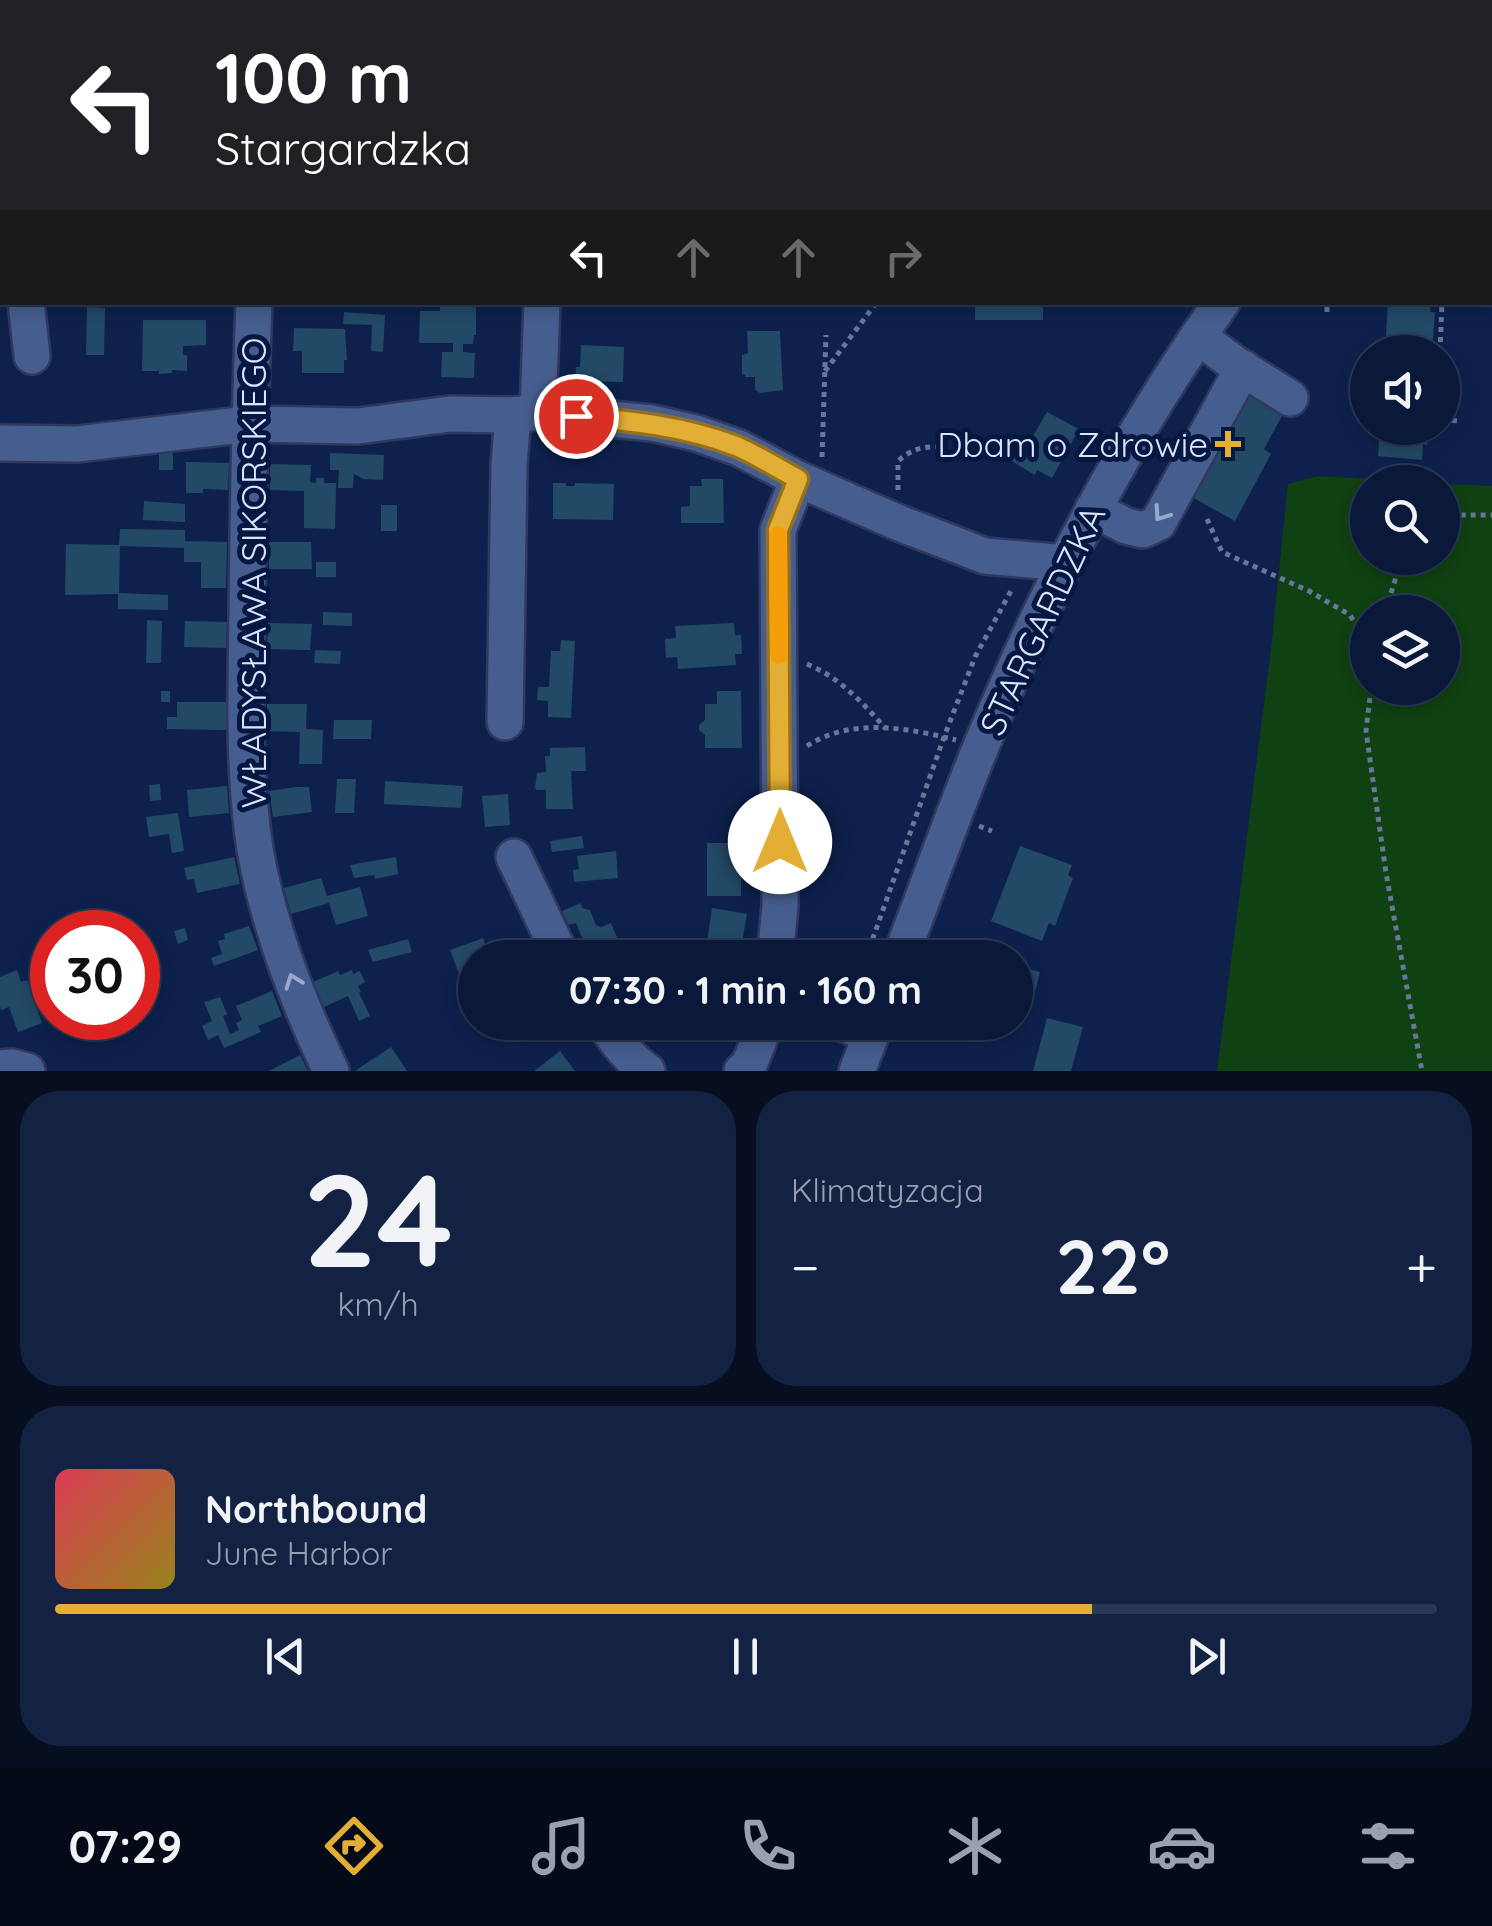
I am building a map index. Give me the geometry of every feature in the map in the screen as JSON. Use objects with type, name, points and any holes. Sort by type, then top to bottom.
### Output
[{"type":"street","points":[[26,305],[32,356]]},
{"type":"street","name":"WŁADYSŁAWA SIKORSKIEGO","points":[[254,305],[246,782],[256,853],[283,953],[331,1071]]},
{"type":"street","points":[[506,722],[509,465],[526,413],[542,305]]},
{"type":"street","name":"STARGARDZKA","points":[[907,940],[981,746],[1066,563],[1142,422],[1220,305]]},
{"type":"street","points":[[1198,336],[1290,398]]},
{"type":"street","points":[[1093,509],[1142,530],[1158,523],[1243,368]]},
{"type":"street","points":[[0,444],[77,444],[250,424],[358,426],[450,414],[526,413],[652,424],[696,433],[739,448],[809,485],[985,556],[1066,563]]},
{"type":"street","points":[[777,940],[780,906],[778,530],[809,485]]},
{"type":"street","points":[[514,857],[553,940]]},
{"type":"street","points":[[616,1040],[647,1071]]},
{"type":"street","points":[[742,1071],[749,1065],[759,1040]]},
{"type":"street","points":[[858,1071],[869,1040]]},
{"type":"street","points":[[0,1068],[27,1071]]},
{"type":"path","points":[[825,371],[876,305]]},
{"type":"path","points":[[1326,312],[1327,305]]},
{"type":"path","points":[[1438,335],[1442,305]]},
{"type":"path","points":[[809,485],[825,371],[826,335]]},
{"type":"path","points":[[898,462],[922,446],[941,447]]},
{"type":"path","points":[[1460,515],[1492,515]]},
{"type":"path","points":[[1207,519],[1222,552],[1309,591],[1350,615]]},
{"type":"path","points":[[779,652],[820,669],[857,696],[885,728]]},
{"type":"path","points":[[1369,705],[1366,731],[1386,874],[1422,1071]]},
{"type":"path","points":[[779,778],[796,752],[818,738],[854,728],[900,728],[981,746]]},
{"type":"green space","points":[[1318,476],[1350,478],[1350,575],[1460,575],[1460,485],[1492,486],[1492,1071],[1217,1071],[1288,484]]},
{"type":"building","points":[[975,305],[1043,305],[1043,320],[975,320]]},
{"type":"building","points":[[1388,305],[1431,305],[1430,312],[1435,312],[1433,335],[1386,335]]},
{"type":"building","points":[[440,306],[476,307],[473,344],[463,344],[463,352],[475,353],[474,378],[441,377],[442,352],[453,352],[453,343],[419,343],[420,311],[440,311]]},
{"type":"building","points":[[87,307],[105,308],[104,355],[86,355]]},
{"type":"building","points":[[344,312],[385,315],[383,352],[371,351],[372,325],[343,324]]},
{"type":"building","points":[[143,320],[206,320],[206,345],[183,346],[187,371],[142,371]]},
{"type":"building","points":[[294,328],[345,329],[344,373],[302,373],[302,351],[293,351]]},
{"type":"building","points":[[747,331],[780,331],[783,390],[760,393],[755,390],[755,377],[742,374],[742,355],[748,353]]},
{"type":"building","points":[[581,345],[624,347],[623,382],[575,381]]},
{"type":"building","points":[[1250,387],[1287,407],[1264,449],[1271,454],[1235,521],[1190,496]]},
{"type":"building","points":[[1047,412],[1079,429],[1052,478],[1037,470],[1035,475],[1001,455],[1011,436],[1027,446]]},
{"type":"building","points":[[1379,445],[1423,445],[1422,460],[1378,456]]},
{"type":"building","points":[[159,451],[173,451],[173,470],[159,470]]},
{"type":"building","points":[[330,453],[384,455],[383,480],[363,479],[354,474],[353,488],[338,488],[339,470],[330,470]]},
{"type":"building","points":[[186,462],[229,463],[228,490],[186,493]]},
{"type":"building","points":[[270,464],[311,465],[310,482],[324,478],[324,483],[336,483],[335,529],[304,528],[304,491],[270,490]]},
{"type":"building","points":[[701,479],[723,479],[724,523],[681,523],[681,507],[690,506],[690,486],[702,486]]},
{"type":"building","points":[[553,483],[614,484],[613,520],[553,519]]},
{"type":"building","points":[[144,501],[185,504],[185,522],[143,520]]},
{"type":"building","points":[[381,505],[397,505],[397,531],[381,531]]},
{"type":"building","points":[[120,529],[185,530],[185,541],[227,542],[226,588],[201,588],[201,562],[184,562],[184,548],[120,546],[119,593],[168,595],[168,610],[118,609],[118,594],[65,595],[66,544],[119,545]]},
{"type":"building","points":[[269,542],[311,542],[312,569],[269,569]]},
{"type":"building","points":[[316,562],[336,562],[336,577],[316,577]]},
{"type":"building","points":[[323,612],[352,613],[352,626],[323,625]]},
{"type":"building","points":[[147,620],[162,621],[161,663],[146,663]]},
{"type":"building","points":[[185,621],[227,622],[226,648],[184,647]]},
{"type":"building","points":[[268,623],[312,624],[310,650],[267,649]]},
{"type":"building","points":[[734,623],[735,635],[741,635],[742,654],[735,654],[736,665],[678,669],[677,657],[666,658],[665,639],[676,638],[675,626]]},
{"type":"building","points":[[561,640],[575,641],[571,718],[548,717],[548,701],[537,700],[538,687],[549,687],[551,651],[560,651]]},
{"type":"building","points":[[315,650],[341,651],[340,664],[314,663]]},
{"type":"building","points":[[161,691],[170,691],[170,702],[161,702]]},
{"type":"building","points":[[717,691],[741,691],[742,748],[705,748],[705,735],[699,725],[705,720],[705,704],[717,704]]},
{"type":"building","points":[[177,702],[226,702],[226,730],[167,729],[167,717],[177,717]]},
{"type":"building","points":[[267,704],[307,704],[306,729],[323,730],[322,764],[299,764],[300,732],[267,731]]},
{"type":"building","points":[[334,720],[372,720],[371,739],[333,739]]},
{"type":"building","points":[[585,747],[586,771],[571,771],[573,809],[546,809],[546,790],[535,788],[537,773],[546,772],[545,756],[550,756],[550,748]]},
{"type":"building","points":[[337,779],[356,779],[354,813],[335,813]]},
{"type":"building","points":[[385,781],[463,786],[461,808],[384,804]]},
{"type":"building","points":[[160,784],[161,800],[150,801],[149,785]]},
{"type":"building","points":[[227,786],[229,813],[189,817],[187,790]]},
{"type":"building","points":[[309,787],[312,812],[273,817],[269,791]]},
{"type":"building","points":[[508,794],[510,825],[485,827],[482,796]]},
{"type":"building","points":[[178,813],[184,851],[172,853],[169,834],[149,837],[146,817]]},
{"type":"building","points":[[582,836],[584,848],[552,852],[550,841]]},
{"type":"building","points":[[707,843],[741,843],[741,896],[707,896]]},
{"type":"building","points":[[1020,846],[1072,865],[1068,875],[1073,878],[1055,926],[1049,923],[1042,941],[991,921]]},
{"type":"building","points":[[616,851],[618,878],[574,882],[573,870],[579,869],[577,856]]},
{"type":"building","points":[[234,857],[240,884],[197,893],[194,879],[187,880],[184,868]]},
{"type":"building","points":[[396,857],[398,874],[354,878],[350,865]]},
{"type":"building","points":[[321,878],[327,896],[360,887],[368,916],[336,925],[329,903],[291,914],[284,888]]},
{"type":"building","points":[[581,903],[582,908],[590,910],[596,925],[611,923],[618,940],[583,940],[576,923],[569,925],[562,911]]},
{"type":"building","points":[[712,908],[747,914],[742,940],[707,940]]},
{"type":"building","points":[[249,926],[258,950],[214,966],[211,958],[222,954],[218,941],[225,939],[224,934]]},
{"type":"building","points":[[185,928],[188,940],[178,944],[174,931]]},
{"type":"building","points":[[408,939],[412,952],[373,962],[368,950]]},
{"type":"building","points":[[458,947],[458,971],[450,950]]},
{"type":"building","points":[[17,970],[21,982],[27,980],[30,1028],[18,1032],[9,1007],[1,1010],[0,977]]},
{"type":"building","points":[[352,970],[353,974],[360,971],[365,982],[358,986],[359,993],[370,1016],[359,1021],[348,996],[324,1007],[313,982],[338,971],[340,975]]},
{"type":"building","points":[[1033,970],[1040,972],[1033,1000]]},
{"type":"building","points":[[272,991],[282,1016],[258,1026],[261,1032],[224,1048],[218,1035],[208,1040],[202,1026],[212,1021],[204,1002],[220,997],[230,1034],[239,1030],[236,1023],[242,1020],[236,1006]]},
{"type":"building","points":[[1047,1018],[1083,1027],[1071,1071],[1033,1071]]},
{"type":"building","points":[[391,1047],[407,1071],[355,1071]]},
{"type":"building","points":[[560,1051],[575,1071],[534,1071]]},
{"type":"building","points":[[300,1055],[308,1071],[269,1071]]},
{"type":"slow traffic","points":[[778,535],[779,655]]},
{"type":"place","name":"Dbam o Zdrowie","points":[[1228,444]]},
{"type":"route","points":[[576,416],[696,433],[739,448],[798,479],[778,530],[780,842]]}]
